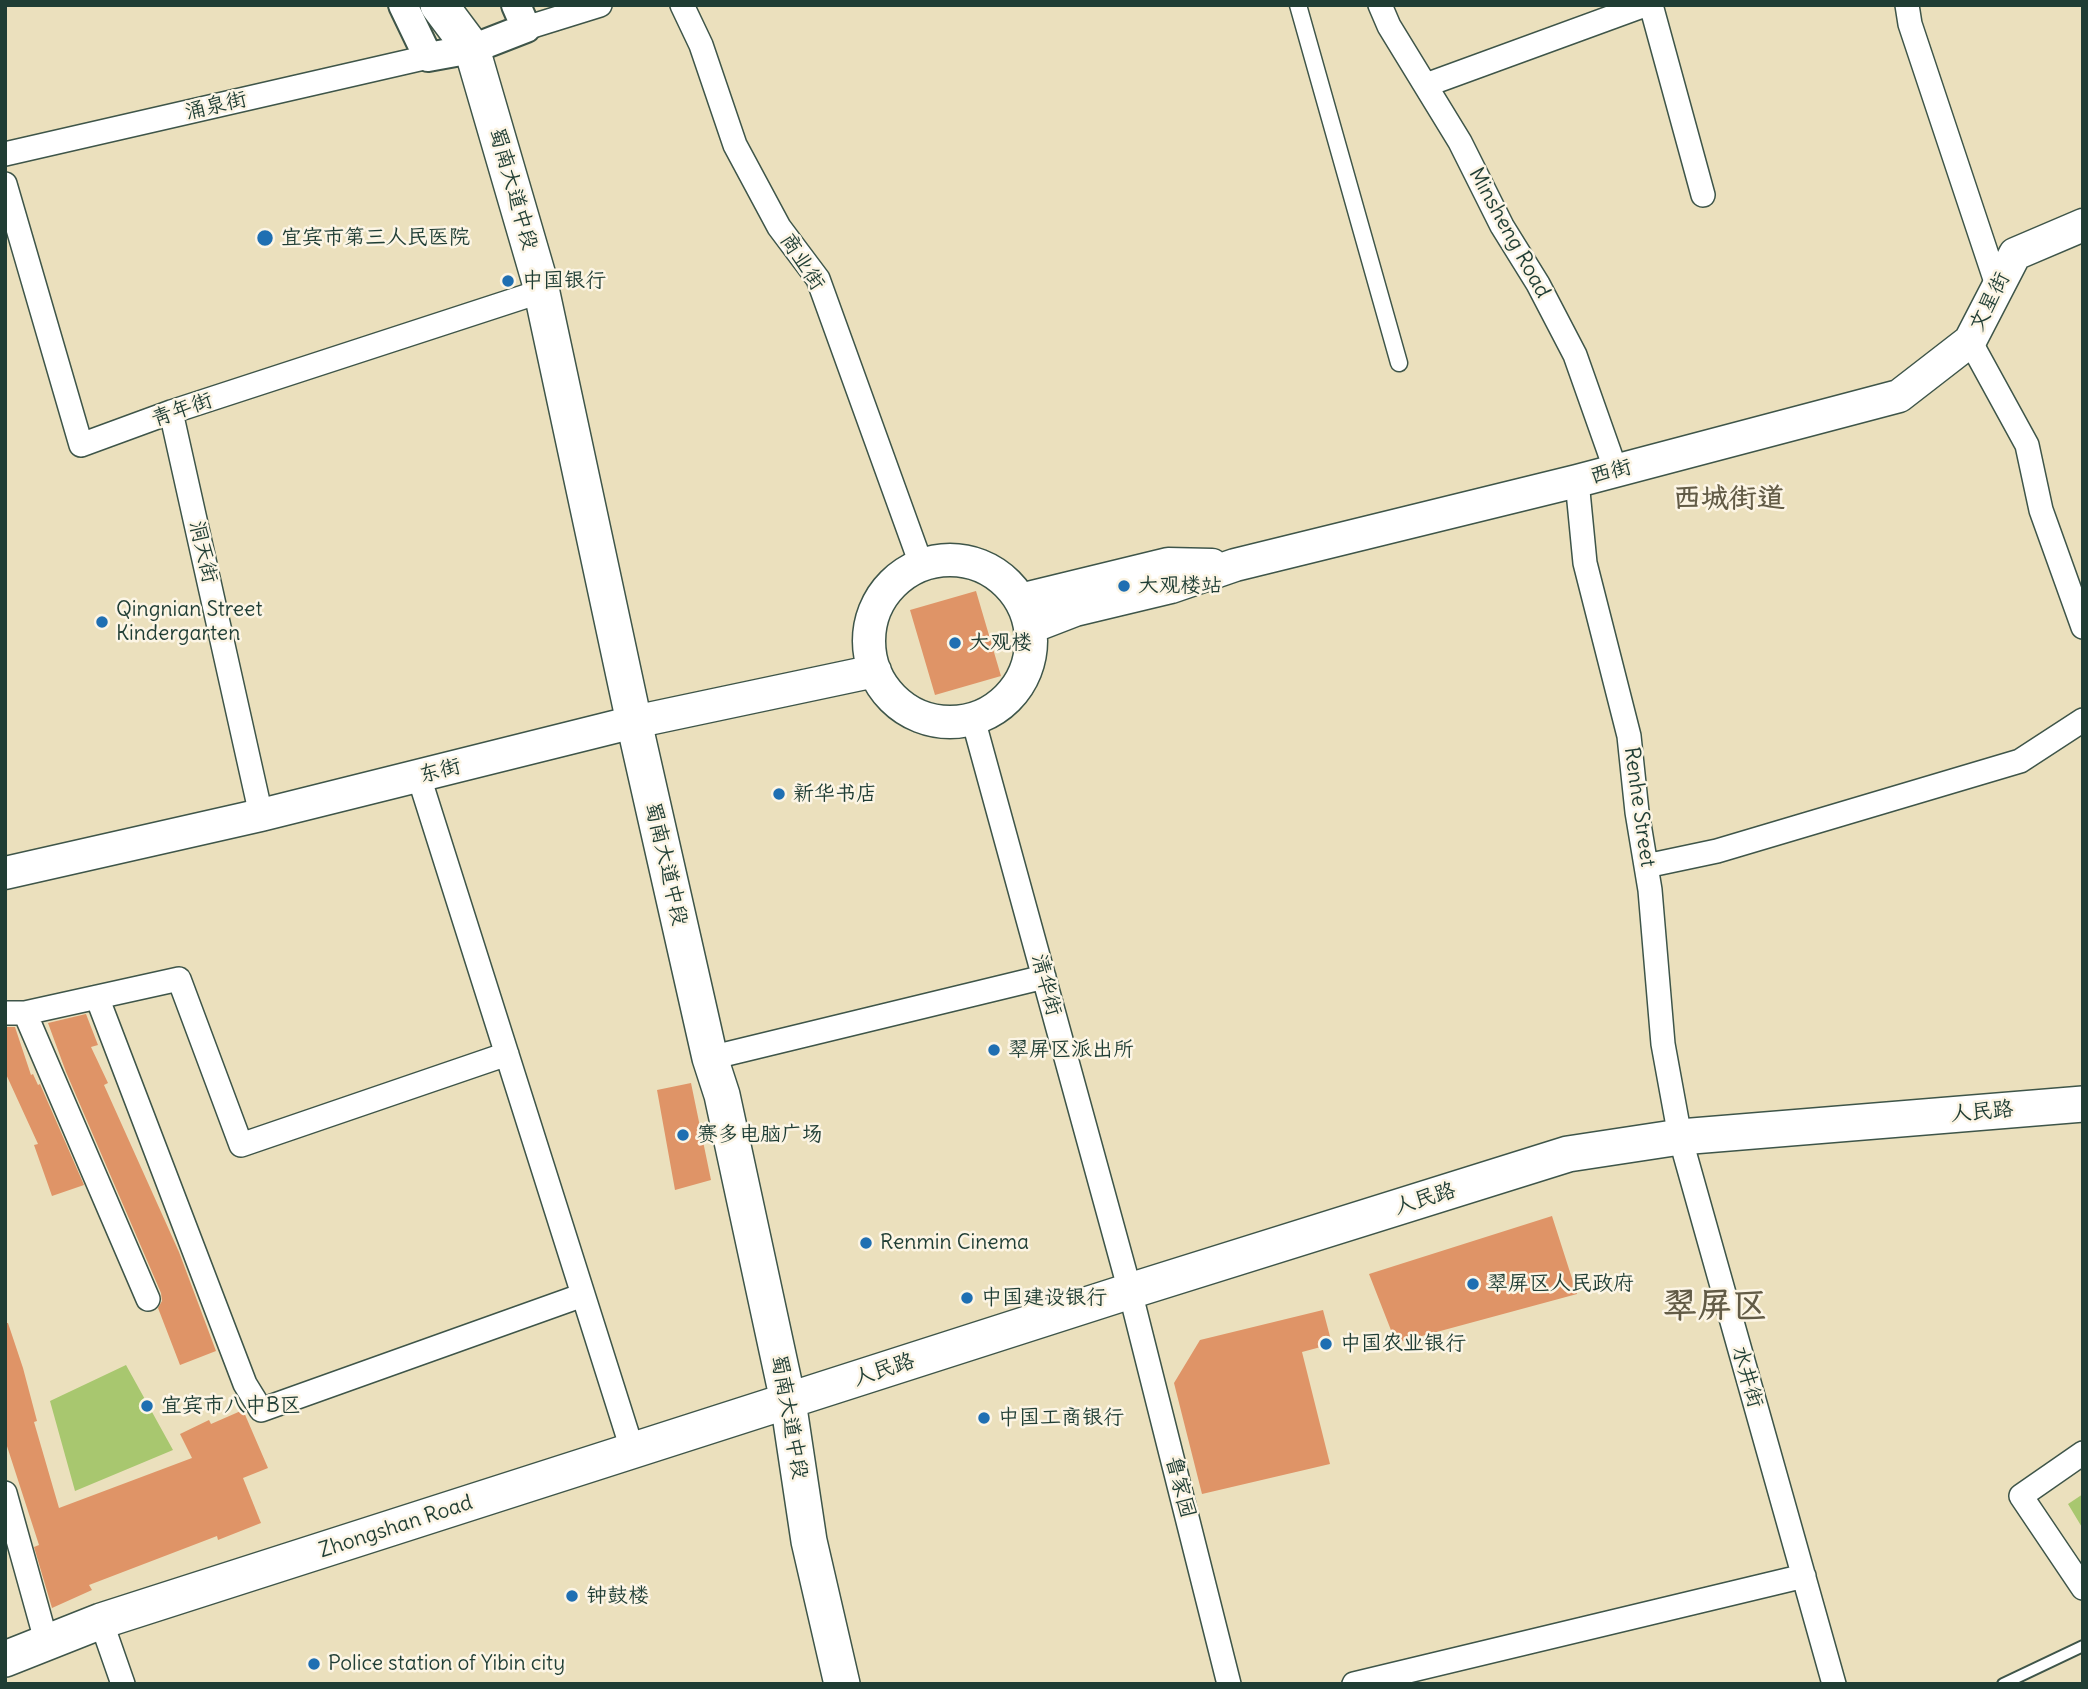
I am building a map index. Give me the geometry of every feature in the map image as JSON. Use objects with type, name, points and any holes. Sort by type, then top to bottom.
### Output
[{"type":"highway","points":[[439,5],[471,49]]},
{"type":"highway","points":[[466,5],[471,49]]},
{"type":"main road","name":"蜀南大道中段","points":[[471,49],[541,291],[634,722],[710,1058],[722,1095],[788,1401],[809,1541],[842,1684]]},
{"type":"main road","name":"文星街","points":[[1970,341],[2015,254],[2083,225]]},
{"type":"main road","name":"西街","points":[[1026,613],[1168,564],[1235,565],[1577,481],[1899,396],[1970,341]]},
{"type":"main road","points":[[949,559],[963,560],[990,569],[1017,592],[1026,613],[1028,668],[1008,699],[984,715],[946,722],[918,715],[901,706],[882,685],[874,671],[869,647],[871,619],[884,593],[896,579],[921,564],[949,559]]},
{"type":"main road","name":"东街","points":[[5,873],[261,815],[634,722],[874,671]]},
{"type":"main road","name":"人民路","points":[[788,1401],[1568,1154],[1680,1137],[2082,1108]]},
{"type":"main road","name":"Zhongshan Road","points":[[5,1659],[101,1621],[788,1401]]},
{"type":"street","points":[[403,5],[428,57],[471,49],[521,17],[600,5]]},
{"type":"street","name":"商业街","points":[[682,5],[701,45],[735,145],[779,227],[818,279],[921,564]]},
{"type":"street","points":[[1298,5],[1399,363]]},
{"type":"street","name":"Minsheng Road","points":[[1380,5],[1389,26],[1460,142],[1502,226],[1538,284],[1575,355],[1616,471]]},
{"type":"street","points":[[1426,85],[1645,5]]},
{"type":"street","points":[[1651,5],[1703,195]]},
{"type":"street","points":[[1907,5],[1910,24],[1998,288]]},
{"type":"street","name":"涌泉街","points":[[5,154],[428,57]]},
{"type":"street","name":"青年街","points":[[5,184],[81,445],[171,412],[541,291]]},
{"type":"street","points":[[1970,341],[2027,444],[2041,510],[2083,626]]},
{"type":"street","name":"洞天街","points":[[171,412],[261,815]]},
{"type":"street","name":"Renhe Street","points":[[1577,481],[1585,563],[1629,736],[1637,812],[1650,890],[1662,1044],[1680,1137]]},
{"type":"street","name":"清华街","points":[[973,719],[1130,1291]]},
{"type":"street","points":[[1646,866],[1717,851],[2020,761],[2083,720]]},
{"type":"street","points":[[419,777],[633,1452]]},
{"type":"street","points":[[710,1058],[1044,977]]},
{"type":"street","points":[[148,1299],[11,1011],[97,997],[179,979],[241,1145],[508,1054]]},
{"type":"street","points":[[97,997],[245,1384],[261,1410],[583,1295]]},
{"type":"street","name":"水井街","points":[[1680,1137],[1834,1684]]},
{"type":"street","name":"鲁家园","points":[[1130,1291],[1229,1684]]},
{"type":"street","points":[[2035,1496],[2083,1453]]},
{"type":"street","points":[[2035,1496],[2083,1470]]},
{"type":"street","points":[[5,1493],[47,1644]]},
{"type":"street","points":[[2035,1496],[2083,1565]]},
{"type":"street","points":[[2035,1496],[2083,1588]]},
{"type":"street","points":[[1354,1684],[1804,1576]]},
{"type":"street","points":[[101,1621],[124,1684]]},
{"type":"lane","points":[[2003,1684],[2083,1646]]},
{"type":"green space","points":[[126,1365],[173,1450],[75,1491],[50,1401]]},
{"type":"green space","points":[[2083,1494],[2083,1529],[2068,1504]]},
{"type":"building","name":"大观楼","points":[[976,591],[1001,676],[935,695],[910,610]]},
{"type":"building","points":[[86,1014],[98,1045],[91,1047],[108,1083],[104,1085],[179,1252],[216,1351],[180,1365],[158,1308],[162,1301],[161,1293],[66,1072],[48,1023]]},
{"type":"building","points":[[5,1027],[15,1027],[31,1075],[33,1074],[38,1085],[40,1084],[84,1185],[52,1196],[34,1145],[38,1144],[5,1072]]},
{"type":"building","name":"赛多电脑广场","points":[[691,1083],[711,1180],[675,1190],[657,1090]]},
{"type":"building","name":"翠屏区人民政府","points":[[1552,1216],[1577,1294],[1396,1343],[1369,1274]]},
{"type":"building","points":[[1323,1310],[1332,1344],[1302,1352],[1330,1464],[1202,1494],[1174,1383],[1200,1340]]},
{"type":"building","points":[[5,1323],[8,1323],[23,1368],[37,1421],[34,1422],[59,1508],[192,1458],[180,1434],[209,1420],[211,1424],[243,1410],[268,1468],[243,1478],[261,1523],[218,1540],[217,1536],[89,1585],[92,1590],[52,1608],[34,1547],[39,1545],[5,1440]]},
{"type":"place","name":"宜宾市第三人民医院","points":[[265,238]]},
{"type":"place","name":"中国银行","points":[[508,281]]},
{"type":"place","name":"大观楼站","points":[[1124,586]]},
{"type":"place","name":"Qingnian Street Kindergarten","points":[[102,622]]},
{"type":"place","name":"大观楼","points":[[955,643]]},
{"type":"place","name":"新华书店","points":[[779,794]]},
{"type":"place","name":"翠屏区派出所","points":[[994,1050]]},
{"type":"place","name":"赛多电脑广场","points":[[683,1135]]},
{"type":"place","name":"Renmin Cinema","points":[[866,1243]]},
{"type":"place","name":"翠屏区人民政府","points":[[1473,1284]]},
{"type":"place","name":"中国建设银行","points":[[967,1298]]},
{"type":"place","name":"中国农业银行","points":[[1326,1344]]},
{"type":"place","name":"宜宾市八中B区","points":[[147,1406]]},
{"type":"place","name":"中国工商银行","points":[[984,1418]]},
{"type":"place","name":"钟鼓楼","points":[[572,1596]]},
{"type":"place","name":"Police station of Yibin city","points":[[314,1664]]},
{"type":"district","name":"西城街道","points":[[1729,499]]},
{"type":"district","name":"翠屏区","points":[[1715,1307]]}]
